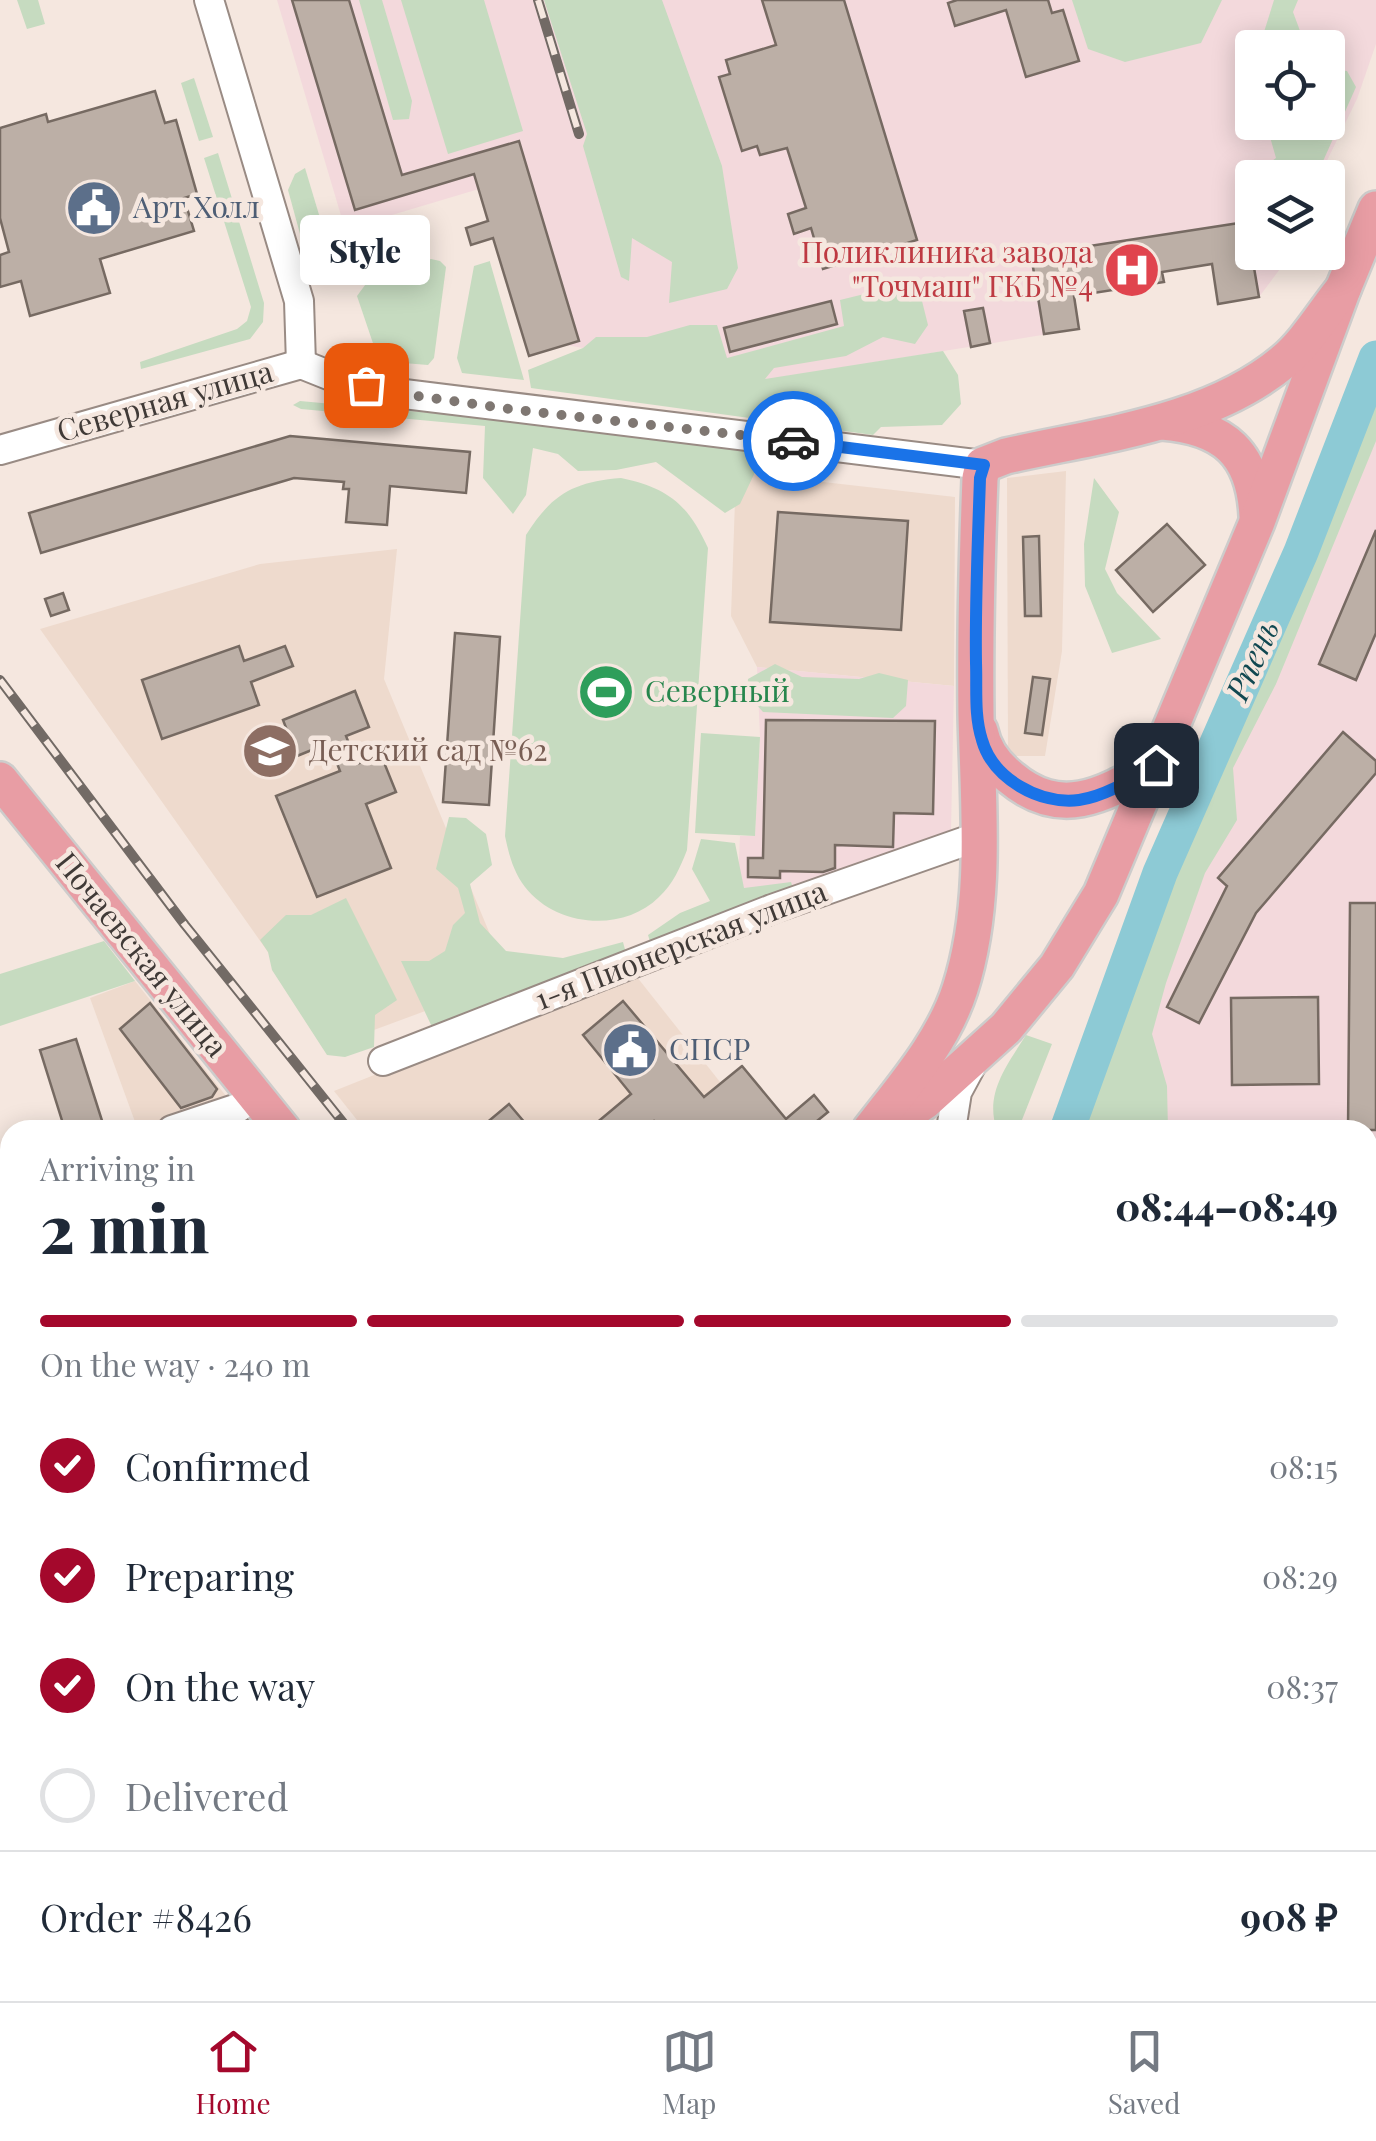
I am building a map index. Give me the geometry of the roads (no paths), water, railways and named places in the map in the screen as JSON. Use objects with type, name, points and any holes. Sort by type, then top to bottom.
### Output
[{"type":"main road","points":[[897,1120],[975,1060],[1026,1005],[1057,966],[1101,894],[1258,522],[1376,209]]},
{"type":"main road","points":[[878,1120],[918,1068],[960,990],[977,892],[980,836],[976,588],[980,478],[984,465],[1006,456],[1155,422],[1228,398],[1285,360],[1343,289]]},
{"type":"main road","points":[[1155,422],[1208,430],[1230,445],[1249,467],[1256,488],[1258,522]]},
{"type":"main road","points":[[976,711],[982,743],[996,766],[1034,795],[1056,801],[1082,800],[1115,788],[1156,765]]},
{"type":"main road","name":"Почаевская улица","points":[[0,780],[276,1120]]},
{"type":"street","points":[[209,0],[298,301],[301,364]]},
{"type":"street","name":"Северная улица","points":[[0,450],[301,364],[336,378],[396,393],[984,465]]},
{"type":"street","name":"1-я Пионерская улица","points":[[383,1061],[772,909],[980,836]]},
{"type":"street","points":[[952,1120],[957,1092],[975,1060]]},
{"type":"street","points":[[202,1120],[238,1108],[255,1095]]},
{"type":"street","points":[[924,1102],[941,1120]]},
{"type":"waterway","name":"Рпень","points":[[1071,1120],[1160,873],[1301,552],[1376,358]]},
{"type":"railway","points":[[538,0],[579,134]]},
{"type":"railway","points":[[0,680],[185,925],[341,1120]]},
{"type":"place","name":"Арт Холл","points":[[94,208]]},
{"type":"place","name":"Поликлиника завода \"Точмаш\" ГКБ №4","points":[[1132,270]]},
{"type":"place","name":"Style","points":[[366,385]]},
{"type":"place","name":"Северный","points":[[606,692]]},
{"type":"place","name":"Детский сад №62","points":[[270,751]]},
{"type":"place","name":"СПСР","points":[[630,1050]]}]
